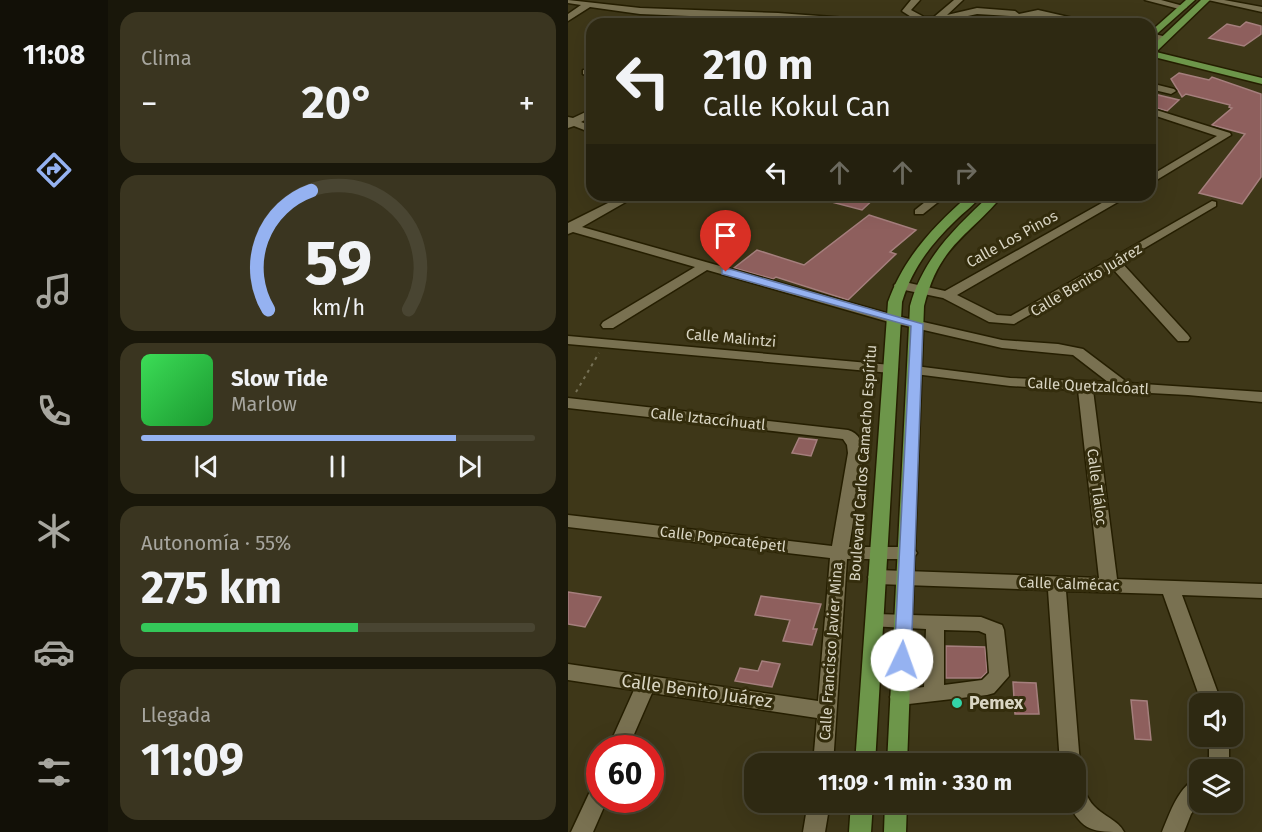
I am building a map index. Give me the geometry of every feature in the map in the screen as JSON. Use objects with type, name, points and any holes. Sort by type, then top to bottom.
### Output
[{"type":"main road","points":[[1156,31],[1191,0]]},
{"type":"main road","points":[[1156,47],[1207,0]]},
{"type":"main road","points":[[1156,56],[1261,86]]},
{"type":"main road","points":[[1156,63],[1166,60],[1261,81]]},
{"type":"main road","name":"Boulevard Carlos Camacho Espíritu","points":[[866,753],[894,319],[900,285],[923,244],[968,201]]},
{"type":"main road","points":[[897,753],[920,289],[943,247],[991,201]]},
{"type":"main road","points":[[860,832],[861,813]]},
{"type":"main road","points":[[895,832],[896,813]]},
{"type":"street","points":[[915,18],[906,10],[916,0]]},
{"type":"street","points":[[938,18],[959,0]]},
{"type":"street","points":[[1149,0],[1183,7]]},
{"type":"street","points":[[1212,0],[1261,10]]},
{"type":"street","points":[[568,1],[640,10],[805,18]]},
{"type":"street","points":[[568,18],[587,5]]},
{"type":"street","points":[[945,18],[977,11],[1050,14],[1068,18]]},
{"type":"street","points":[[700,18],[710,13]]},
{"type":"street","points":[[1015,18],[1024,14]]},
{"type":"street","points":[[760,18],[764,15]]},
{"type":"street","points":[[1156,37],[1165,39]]},
{"type":"street","points":[[1156,87],[1171,91]]},
{"type":"street","points":[[1156,113],[1226,135],[1156,176]]},
{"type":"street","points":[[570,122],[586,115]]},
{"type":"street","points":[[570,122],[586,128]]},
{"type":"street","points":[[570,228],[621,201]]},
{"type":"street","points":[[919,212],[933,201]]},
{"type":"street","name":"Calle Los Pinos","points":[[947,295],[1113,201]]},
{"type":"street","name":"Calle Benito Juárez","points":[[900,285],[947,295],[994,319],[1009,321],[1021,318],[1212,204]]},
{"type":"street","points":[[570,228],[894,319],[1002,344],[1058,348],[1078,352],[1127,389]]},
{"type":"street","points":[[1116,263],[1183,338]]},
{"type":"street","points":[[608,325],[705,266]]},
{"type":"street","name":"Calle Malintzi","points":[[568,340],[891,369]]},
{"type":"street","name":"Calle Quetzalcóatl","points":[[915,370],[1010,382],[1261,397]]},
{"type":"street","name":"Calle Tláloc","points":[[1084,387],[1109,586]]},
{"type":"street","name":"Calle Iztaccíhuatl","points":[[568,403],[848,435]]},
{"type":"street","name":"Calle Francisco Javier Mina","points":[[824,753],[839,553],[856,453],[855,444],[848,435]]},
{"type":"street","name":"Calle Popocatépetl","points":[[568,521],[839,553],[908,553]]},
{"type":"street","name":"Calle Calmécac","points":[[877,577],[1261,591]]},
{"type":"street","points":[[1057,585],[1069,753]]},
{"type":"street","points":[[1170,588],[1195,650],[1209,693]]},
{"type":"street","points":[[875,621],[981,624],[996,630],[999,676],[987,687],[900,697]]},
{"type":"street","points":[[934,694],[935,622]]},
{"type":"street","name":"Calle Benito Juárez","points":[[568,672],[826,711]]},
{"type":"street","points":[[624,735],[646,684]]},
{"type":"street","points":[[1173,832],[1183,808],[1189,800]]},
{"type":"street","points":[[582,832],[591,813]]},
{"type":"street","points":[[814,832],[817,813]]},
{"type":"street","points":[[1085,813],[1092,820],[1113,832]]},
{"type":"path","points":[[568,403],[606,343]]},
{"type":"building","points":[[1246,22],[1261,26],[1261,34],[1244,46],[1209,38],[1227,24],[1240,27]]},
{"type":"building","points":[[1179,73],[1209,80],[1212,77],[1261,94],[1261,177],[1242,204],[1199,193],[1245,134],[1212,125],[1232,108],[1229,107],[1230,105],[1186,94],[1182,97],[1171,79]]},
{"type":"building","points":[[1156,94],[1179,100],[1167,111],[1156,108]]},
{"type":"building","points":[[828,201],[872,201],[862,210]]},
{"type":"building","points":[[869,215],[916,230],[890,252],[896,254],[848,300],[776,277],[773,279],[734,268],[757,250],[804,265]]},
{"type":"building","points":[[799,438],[817,440],[811,456],[792,453]]},
{"type":"building","points":[[568,592],[601,597],[585,627],[568,624]]},
{"type":"building","points":[[761,596],[821,604],[813,629],[817,629],[812,645],[783,641],[790,620],[755,615]]},
{"type":"building","points":[[946,646],[985,647],[987,672],[981,678],[946,678]]},
{"type":"building","points":[[762,661],[780,664],[772,687],[735,681],[740,668],[758,671]]},
{"type":"building","points":[[1013,682],[1036,683],[1039,714],[1015,714]]},
{"type":"building","points":[[1131,700],[1147,701],[1151,740],[1135,739]]},
{"type":"place","name":"Pemex","points":[[957,703]]},
{"type":"route","points":[[726,272],[917,324],[902,660]]}]
